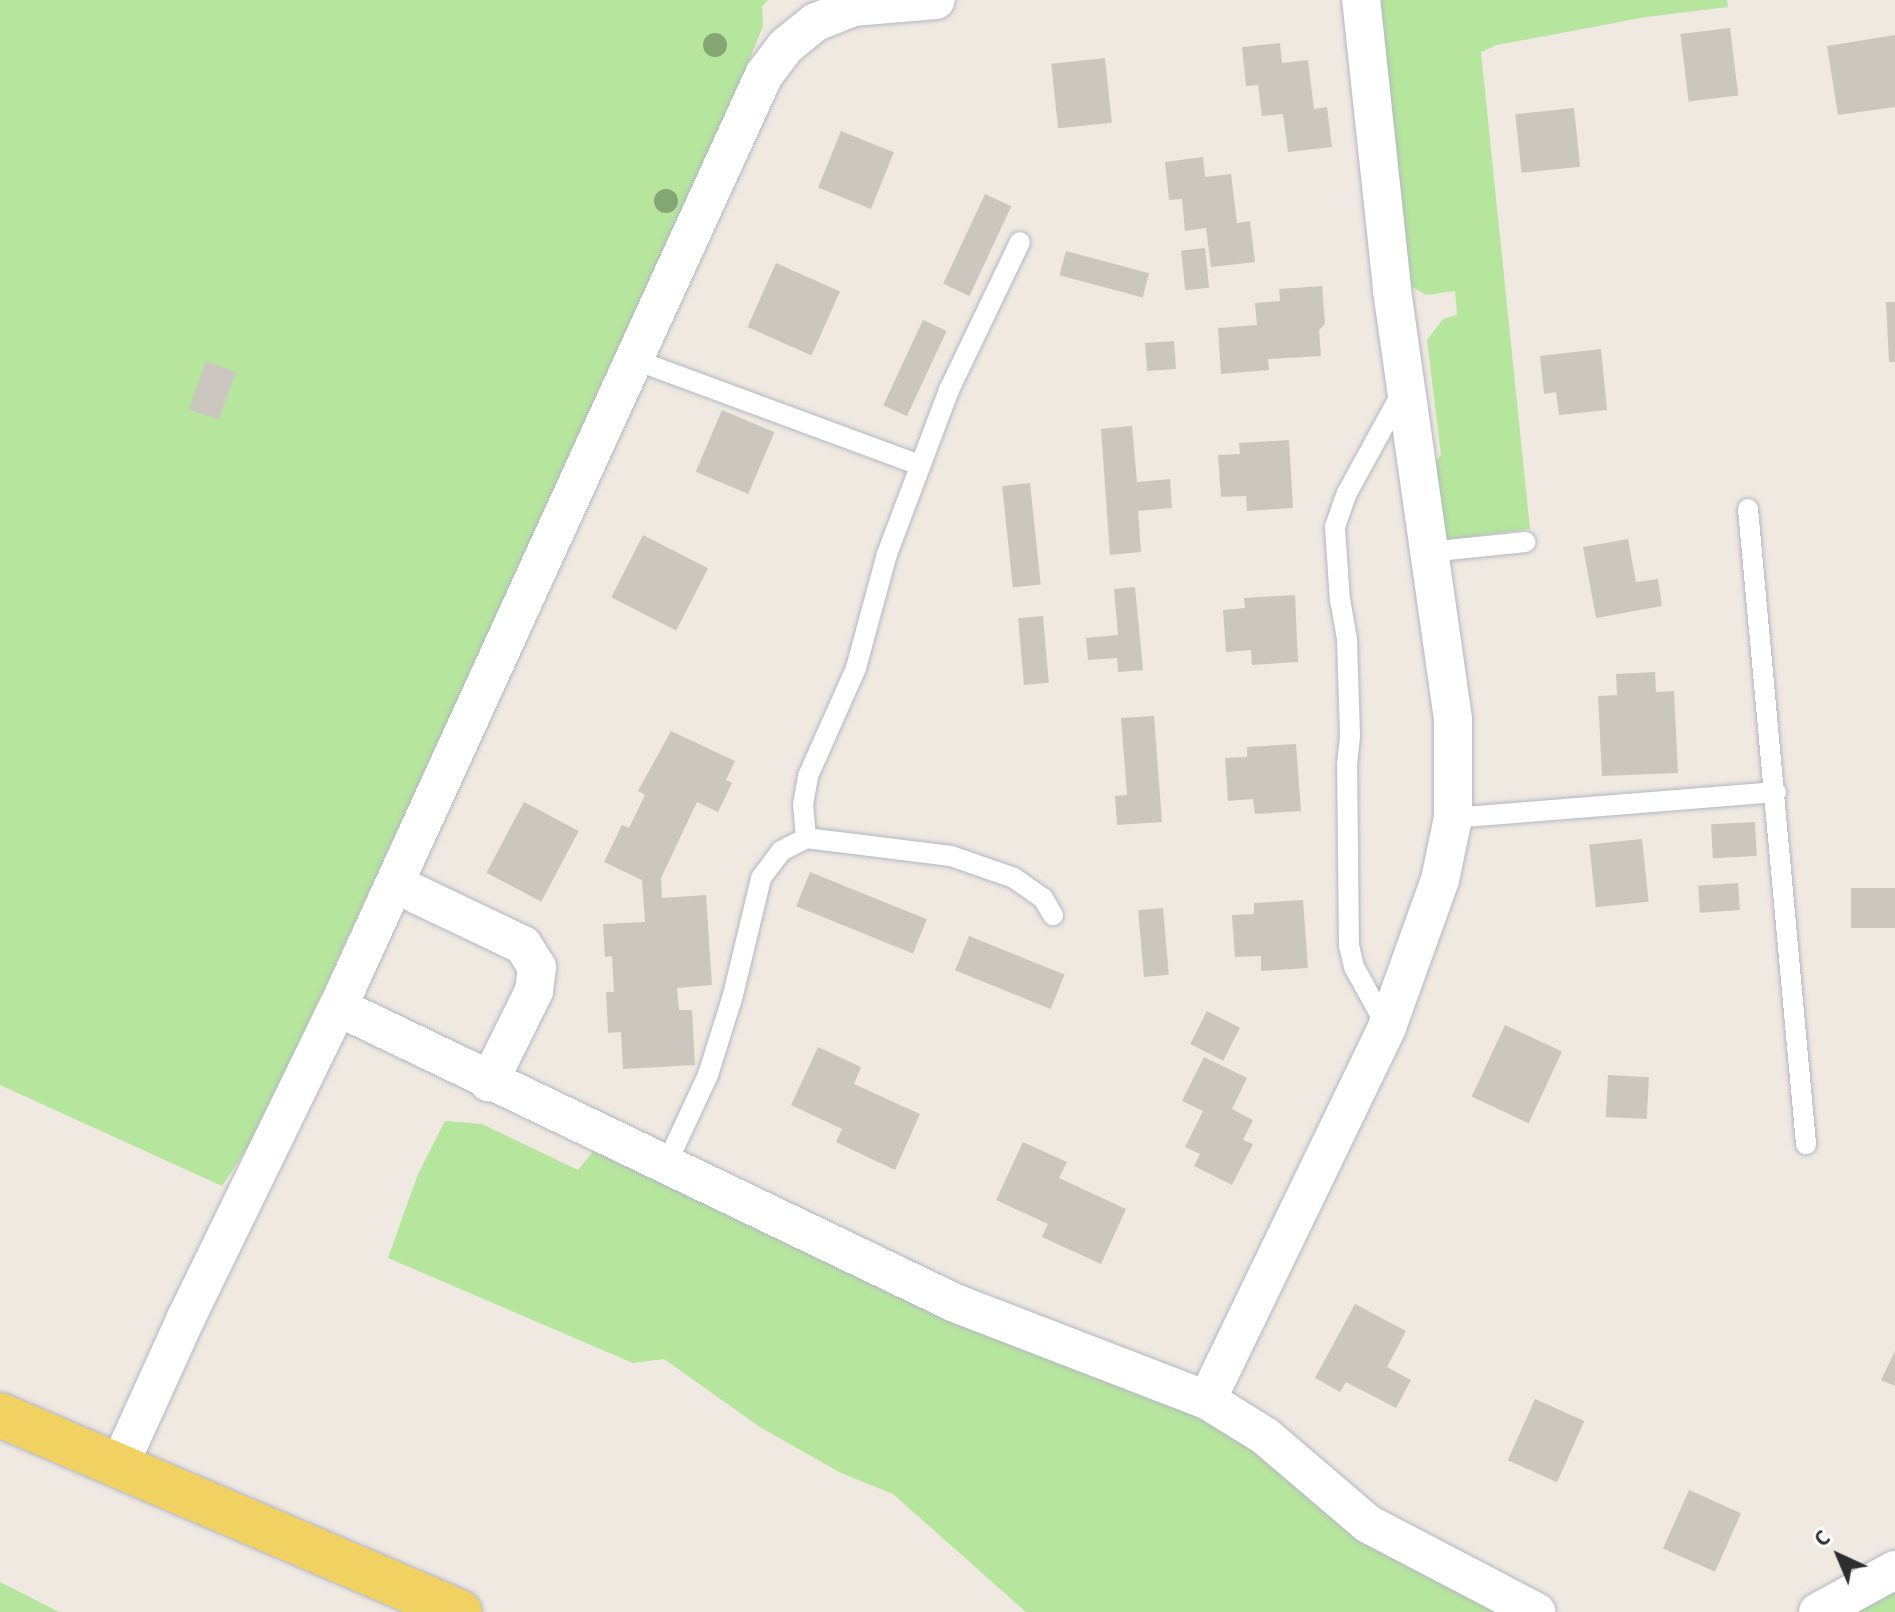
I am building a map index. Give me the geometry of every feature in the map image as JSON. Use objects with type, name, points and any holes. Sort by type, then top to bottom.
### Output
[{"type":"main road","points":[[0,1415],[460,1612]]},
{"type":"street","points":[[118,1468],[186,1318],[338,1007],[764,75],[786,46],[816,22],[852,4],[936,0]]},
{"type":"street","points":[[1207,1400],[1387,1027],[1440,880],[1453,818],[1453,719],[1392,288],[1361,0]]},
{"type":"street","points":[[395,884],[523,945],[537,967],[534,991],[489,1082]]},
{"type":"street","points":[[338,1007],[955,1303],[1207,1400],[1265,1436],[1368,1524],[1536,1612]]},
{"type":"street","points":[[1818,1612],[1895,1570]]},
{"type":"lane","points":[[806,838],[803,805],[808,776],[856,668],[887,554],[949,390],[1020,242]]},
{"type":"lane","points":[[633,359],[920,465]]},
{"type":"lane","points":[[1387,1027],[1354,967],[1349,946],[1349,708],[1335,527],[1347,493],[1407,384]]},
{"type":"lane","points":[[1748,509],[1806,1144]]},
{"type":"lane","points":[[1429,552],[1525,542]]},
{"type":"lane","points":[[1453,818],[1776,792]]},
{"type":"lane","points":[[666,1165],[708,1075],[733,995],[761,878],[781,851],[806,838],[951,856],[1014,878],[1043,898],[1053,915]]},
{"type":"green space","points":[[0,0],[768,0],[762,7],[763,26],[730,108],[259,1130],[222,1186],[0,1085]]},
{"type":"green space","points":[[1373,0],[1727,0],[1728,7],[1646,17],[1497,45],[1481,52],[1530,529],[1443,540],[1433,464],[1441,455],[1427,340],[1443,319],[1457,315],[1455,291],[1426,295],[1411,286]]},
{"type":"green space","points":[[445,1121],[482,1124],[578,1170],[597,1147],[1203,1410],[1498,1612],[1026,1612],[893,1494],[841,1473],[760,1427],[664,1359],[633,1363],[388,1258],[418,1174]]},
{"type":"green space","points":[[0,1582],[59,1612],[0,1612]]},
{"type":"green space","points":[[1895,1587],[1895,1612],[1848,1612]]},
{"type":"building","points":[[1730,28],[1738,95],[1689,102],[1680,34]]},
{"type":"building","points":[[1895,35],[1895,107],[1838,115],[1827,46]]},
{"type":"building","points":[[1280,43],[1282,63],[1308,60],[1314,109],[1327,107],[1332,147],[1288,152],[1283,114],[1262,116],[1258,85],[1246,86],[1242,47]]},
{"type":"building","points":[[1105,58],[1112,123],[1058,128],[1051,64]]},
{"type":"building","points":[[1574,108],[1580,167],[1521,173],[1515,114]]},
{"type":"building","points":[[841,131],[894,152],[871,209],[818,188]]},
{"type":"building","points":[[1203,157],[1205,177],[1231,174],[1237,223],[1250,221],[1255,262],[1211,267],[1206,228],[1185,231],[1182,199],[1169,200],[1165,162]]},
{"type":"building","points":[[985,194],[1011,206],[969,296],[943,284]]},
{"type":"building","points":[[1205,248],[1209,288],[1185,290],[1181,251]]},
{"type":"building","points":[[1066,251],[1149,273],[1143,297],[1060,275]]},
{"type":"building","points":[[776,263],[840,291],[811,355],[748,327]]},
{"type":"building","points":[[1322,286],[1325,324],[1319,330],[1321,356],[1268,359],[1269,370],[1221,374],[1218,328],[1257,325],[1255,303],[1280,301],[1279,289]]},
{"type":"building","points":[[1886,302],[1895,302],[1895,362],[1889,362]]},
{"type":"building","points":[[923,320],[947,331],[907,416],[883,405]]},
{"type":"building","points":[[1174,341],[1176,369],[1147,371],[1145,343]]},
{"type":"building","points":[[1601,349],[1607,410],[1559,415],[1556,392],[1544,394],[1540,356]]},
{"type":"building","points":[[206,361],[236,372],[219,420],[189,409]]},
{"type":"building","points":[[722,410],[774,432],[748,494],[696,472]]},
{"type":"building","points":[[1132,426],[1137,482],[1170,479],[1172,508],[1138,511],[1141,552],[1110,555],[1101,429]]},
{"type":"building","points":[[1289,440],[1293,508],[1247,511],[1246,496],[1221,497],[1218,455],[1240,454],[1239,443]]},
{"type":"building","points":[[1030,483],[1041,584],[1013,587],[1002,486]]},
{"type":"building","points":[[643,535],[708,568],[676,631],[611,597]]},
{"type":"building","points":[[1628,539],[1636,582],[1658,579],[1662,606],[1596,618],[1583,547]]},
{"type":"building","points":[[1135,587],[1143,670],[1118,672],[1117,658],[1088,660],[1086,638],[1118,635],[1114,589]]},
{"type":"building","points":[[1295,595],[1298,662],[1252,665],[1251,650],[1226,652],[1223,610],[1245,608],[1244,598]]},
{"type":"building","points":[[1043,616],[1049,683],[1024,685],[1018,618]]},
{"type":"building","points":[[1655,672],[1656,692],[1674,691],[1678,773],[1602,776],[1598,696],[1617,695],[1616,674]]},
{"type":"building","points":[[1154,716],[1162,822],[1117,825],[1115,796],[1127,795],[1121,718]]},
{"type":"building","points":[[671,731],[735,761],[726,780],[732,783],[718,812],[697,802],[661,878],[662,898],[706,895],[712,985],[677,988],[679,1010],[692,1010],[695,1065],[623,1069],[621,1032],[608,1033],[606,992],[614,992],[612,956],[605,957],[603,924],[645,922],[642,880],[604,862],[622,825],[629,828],[645,795],[638,791]]},
{"type":"building","points":[[1296,744],[1301,811],[1255,814],[1253,799],[1228,801],[1225,758],[1247,757],[1247,747]]},
{"type":"building","points":[[524,802],[579,831],[541,902],[486,873]]},
{"type":"building","points":[[1755,822],[1757,856],[1713,858],[1711,824]]},
{"type":"building","points":[[1642,839],[1649,902],[1596,907],[1589,845]]},
{"type":"building","points":[[810,872],[927,919],[913,954],[796,906]]},
{"type":"building","points":[[1738,883],[1740,910],[1700,913],[1698,886]]},
{"type":"building","points":[[1851,888],[1895,888],[1895,928],[1851,928]]},
{"type":"building","points":[[1303,900],[1308,968],[1261,971],[1261,956],[1235,957],[1232,915],[1254,914],[1254,903]]},
{"type":"building","points":[[1163,908],[1169,975],[1144,977],[1138,910]]},
{"type":"building","points":[[969,936],[1064,975],[1051,1009],[955,970]]},
{"type":"building","points":[[1207,1011],[1240,1028],[1223,1061],[1190,1044]]},
{"type":"building","points":[[1505,1025],[1562,1052],[1529,1123],[1472,1097]]},
{"type":"building","points":[[818,1047],[861,1067],[854,1084],[920,1114],[895,1170],[836,1142],[842,1129],[791,1105]]},
{"type":"building","points":[[1204,1057],[1247,1078],[1232,1109],[1253,1120],[1243,1140],[1253,1144],[1232,1185],[1194,1166],[1200,1154],[1185,1147],[1203,1111],[1182,1101]]},
{"type":"building","points":[[1608,1075],[1649,1077],[1647,1119],[1606,1117]]},
{"type":"building","points":[[1023,1142],[1067,1162],[1059,1178],[1126,1209],[1101,1264],[1042,1237],[1048,1224],[996,1200]]},
{"type":"building","points":[[1355,1304],[1406,1331],[1387,1367],[1411,1380],[1396,1408],[1346,1382],[1340,1392],[1315,1378]]},
{"type":"building","points":[[1895,1351],[1895,1386],[1881,1380]]},
{"type":"building","points":[[1535,1399],[1584,1421],[1557,1482],[1508,1460]]},
{"type":"building","points":[[1689,1490],[1741,1513],[1715,1572],[1663,1548]]}]
